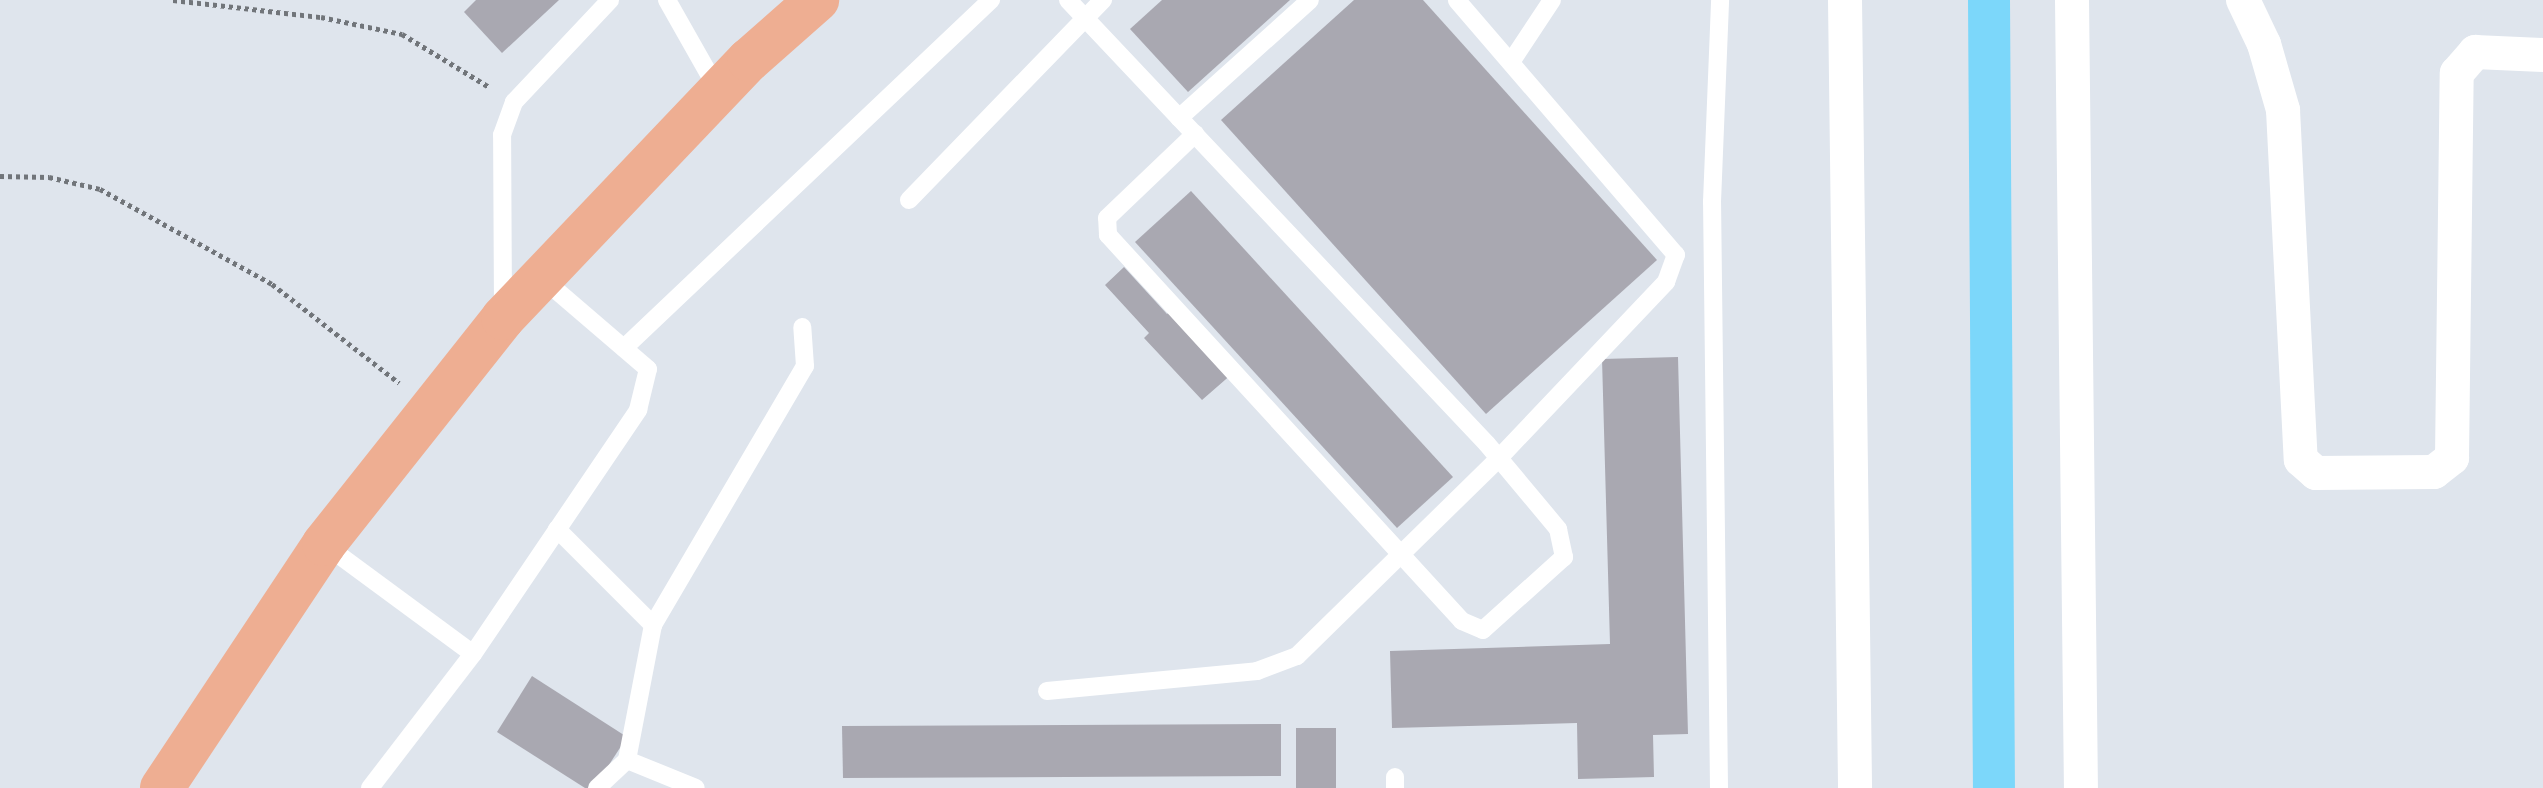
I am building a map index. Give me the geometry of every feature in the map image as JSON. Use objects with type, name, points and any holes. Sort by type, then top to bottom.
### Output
[{"type":"main road","points":[[162,788],[324,544],[503,318],[720,95],[749,60],[817,0]]},
{"type":"street","points":[[1845,0],[1855,788]]},
{"type":"street","points":[[2072,0],[2081,788]]},
{"type":"street","points":[[2243,0],[2264,44],[2283,110],[2301,460],[2316,473],[2434,472],[2452,458],[2457,73],[2475,52],[2543,55]]},
{"type":"lane","points":[[503,318],[502,135],[514,102],[610,0]]},
{"type":"lane","points":[[667,0],[720,95]]},
{"type":"lane","points":[[624,348],[991,0]]},
{"type":"lane","points":[[1068,0],[1085,17],[1179,118],[1195,134],[1499,458],[1558,529],[1564,557],[1483,630],[1462,621],[1108,235],[1107,218],[1195,134]]},
{"type":"lane","points":[[909,200],[1103,0]]},
{"type":"lane","points":[[1179,118],[1310,0]]},
{"type":"lane","points":[[1047,691],[1257,671],[1297,656],[1499,458],[1666,282],[1676,255],[1457,0]]},
{"type":"lane","points":[[1511,62],[1552,0]]},
{"type":"lane","points":[[1719,788],[1712,202],[1720,0]]},
{"type":"lane","points":[[370,788],[473,654],[638,410],[648,369],[543,279]]},
{"type":"lane","points":[[597,788],[627,760],[653,625],[805,366],[802,327]]},
{"type":"lane","points":[[557,529],[653,625]]},
{"type":"lane","points":[[324,544],[473,654]]},
{"type":"lane","points":[[627,760],[696,788]]},
{"type":"path","points":[[173,0],[321,17],[402,34],[514,102]]},
{"type":"path","points":[[0,176],[49,177],[100,189],[272,284],[431,407]]},
{"type":"building","points":[[476,0],[559,0],[502,53],[464,12]]},
{"type":"building","points":[[1162,0],[1290,0],[1188,92],[1130,29]]},
{"type":"building","points":[[1354,0],[1423,0],[1657,260],[1486,414],[1221,120]]},
{"type":"building","points":[[1191,191],[1453,477],[1397,528],[1135,242]]},
{"type":"building","points":[[1124,267],[1167,314],[1173,308],[1233,373],[1202,400],[1144,338],[1149,333],[1105,285]]},
{"type":"building","points":[[1678,357],[1688,734],[1653,735],[1654,777],[1578,779],[1577,723],[1392,728],[1390,651],[1610,644],[1602,359]]},
{"type":"building","points":[[532,676],[627,737],[594,788],[585,788],[497,732]]},
{"type":"building","points":[[1281,724],[1281,776],[843,778],[842,726]]},
{"type":"building","points":[[1296,728],[1336,728],[1336,788],[1296,788]]},
{"type":"waterway","points":[[1989,0],[1994,788]]}]
